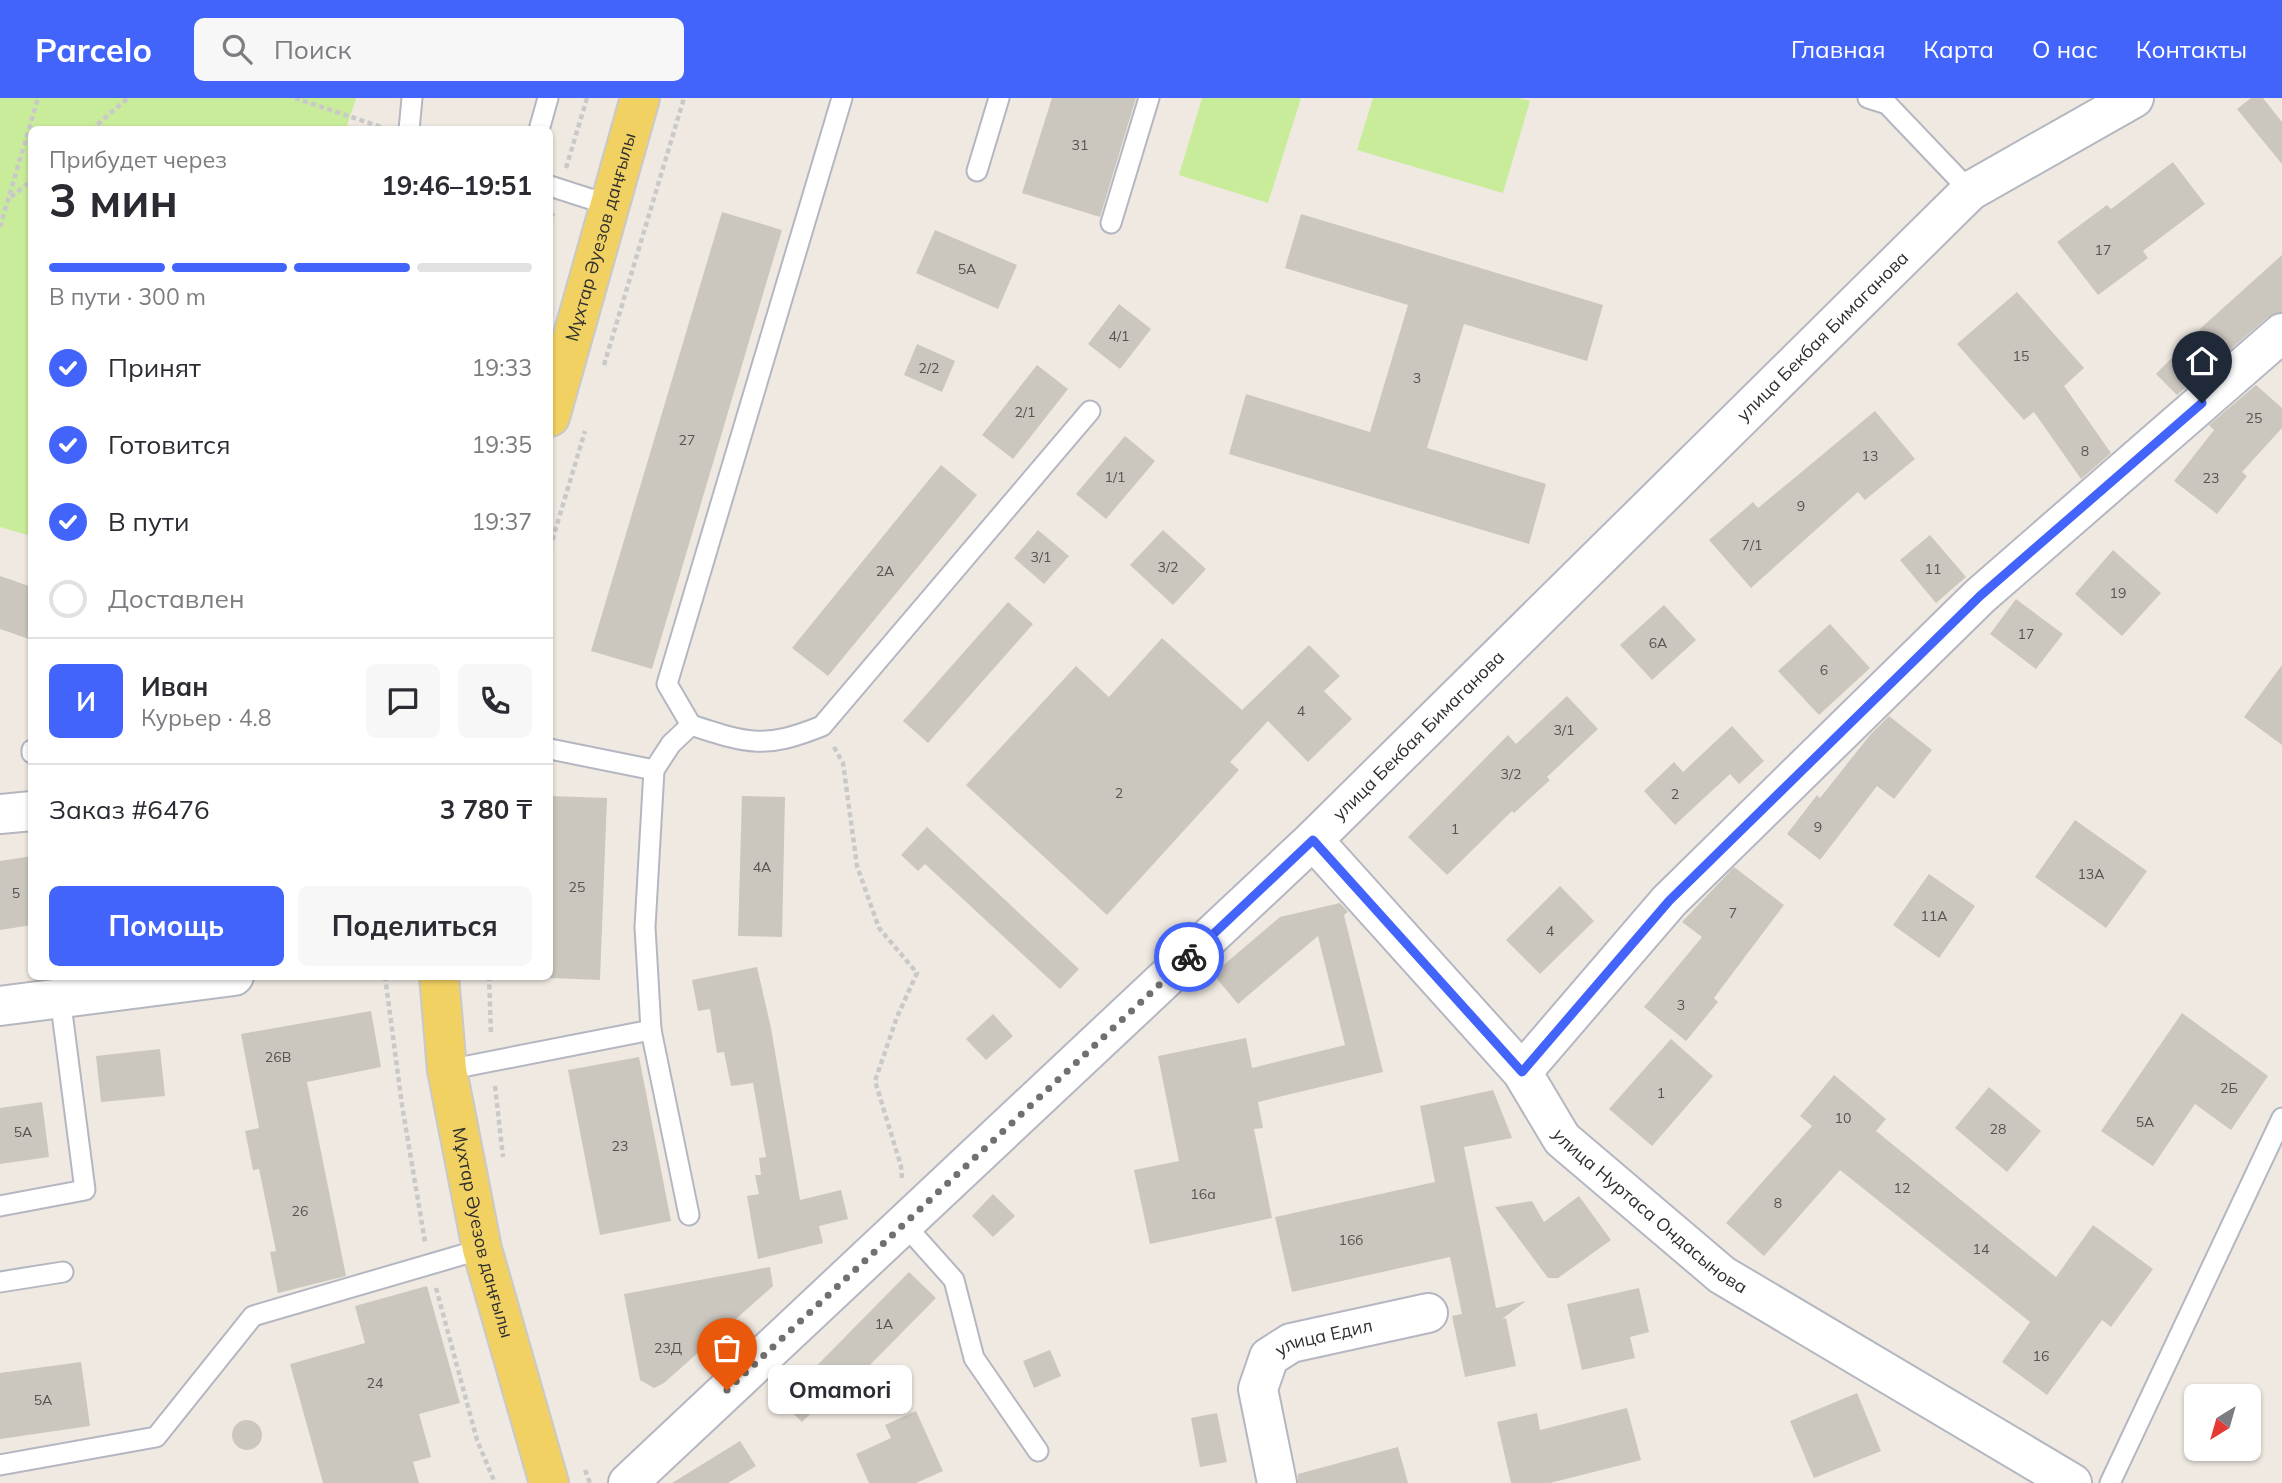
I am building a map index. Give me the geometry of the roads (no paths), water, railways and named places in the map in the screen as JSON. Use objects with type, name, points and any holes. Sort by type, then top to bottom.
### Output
[{"type":"main road","name":"Мұхтар Әуезов даңғылы","points":[[553,406],[640,98]]},
{"type":"main road","name":"Мұхтар Әуезов даңғылы","points":[[439,980],[447,1070],[482,1249],[549,1483]]},
{"type":"street","name":"улица Бекбая Бимаганова","points":[[628,1483],[1313,840],[1970,191],[2134,98]]},
{"type":"street","points":[[1522,1072],[1669,901],[1980,596],[2282,333]]},
{"type":"street","points":[[0,814],[28,811]]},
{"type":"street","name":"улица Нуртаса Ондасынова","points":[[1313,840],[1522,1072],[1562,1139],[1722,1275],[2072,1483]]},
{"type":"street","points":[[0,1006],[200,980]]},
{"type":"street","name":"улица Едил","points":[[1278,1483],[1258,1389],[1269,1357],[1292,1343],[1428,1313]]},
{"type":"lane","points":[[409,126],[412,98]]},
{"type":"lane","points":[[540,126],[548,98]]},
{"type":"lane","points":[[842,98],[667,684],[691,725],[739,741],[784,742],[822,726],[1090,411]]},
{"type":"lane","points":[[977,172],[999,98]]},
{"type":"lane","points":[[1111,223],[1149,98]]},
{"type":"lane","points":[[1868,98],[1887,104],[1970,191]]},
{"type":"lane","points":[[555,187],[609,205]]},
{"type":"lane","points":[[690,1215],[651,1030],[645,927],[654,770],[671,744],[691,725]]},
{"type":"lane","points":[[553,750],[654,770]]},
{"type":"lane","points":[[0,1206],[85,1190],[60,997]]},
{"type":"lane","points":[[447,1070],[651,1030]]},
{"type":"lane","points":[[2110,1483],[2221,1254],[2282,1118]]},
{"type":"lane","points":[[904,1224],[954,1280],[974,1358],[1038,1451]]},
{"type":"lane","points":[[0,1465],[156,1437],[253,1315],[482,1249]]},
{"type":"lane","points":[[0,1282],[63,1272]]},
{"type":"place","name":"Omamori","points":[[727,1390]]}]
